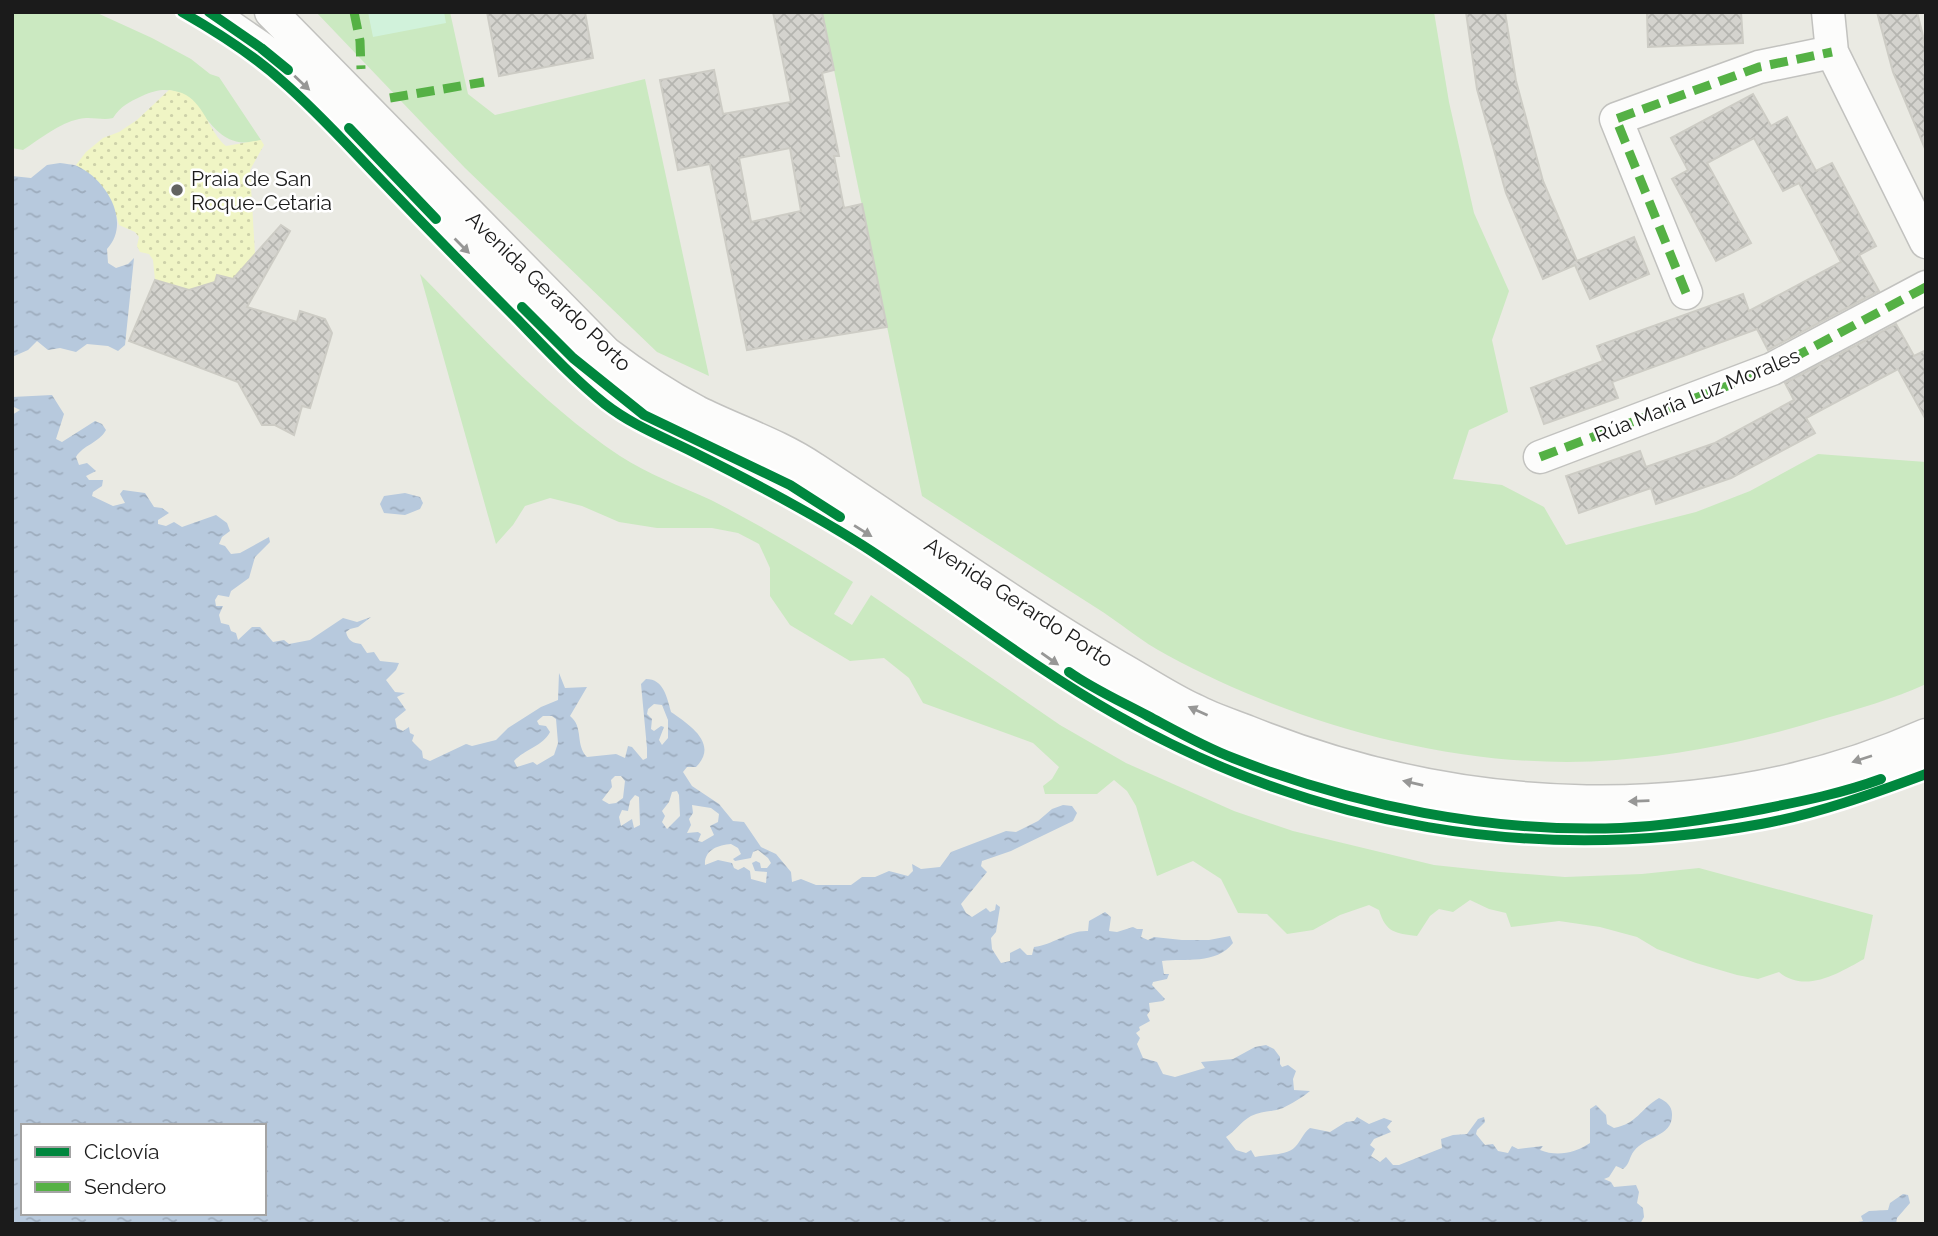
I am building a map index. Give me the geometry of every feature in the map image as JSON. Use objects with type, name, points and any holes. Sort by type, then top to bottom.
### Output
[{"type":"street","name":"Avenida Gerardo Porto","points":[[209,12],[261,48],[318,97],[573,358],[644,415],[790,485],[900,555],[1079,679],[1232,758],[1326,790],[1386,806],[1548,828],[1622,828],[1741,813],[1805,801],[1872,782],[1926,762]]},
{"type":"street","name":"Avenida Gerardo Porto","points":[[271,12],[606,352],[631,372],[696,411],[807,464],[1025,609],[1193,710],[1275,743],[1374,774],[1426,786],[1498,797],[1578,803],[1662,800],[1760,787],[1817,774],[1898,748],[1926,735]]},
{"type":"street","points":[[1828,12],[1832,52],[1926,242]]},
{"type":"street","points":[[1686,293],[1616,119],[1759,67],[1832,52]]},
{"type":"street","name":"Rúa María Luz Morales","points":[[1540,457],[1772,369],[1926,287]]},
{"type":"shaded area","points":[[12,12],[95,12],[152,38],[219,77],[261,140],[241,142],[226,137],[179,93],[163,90],[129,102],[113,118],[84,118],[72,121],[23,150],[12,148]]},
{"type":"shaded area","points":[[316,12],[450,12],[468,94],[495,115],[645,79],[709,376],[657,352],[465,168]]},
{"type":"shaded area","points":[[368,12],[444,12],[446,23],[373,37]]},
{"type":"shaded area","points":[[822,12],[1434,12],[1449,102],[1474,213],[1509,291],[1492,340],[1508,412],[1469,430],[1453,479],[1502,485],[1544,507],[1566,545],[1696,512],[1750,491],[1818,454],[1926,462],[1926,684],[1849,711],[1721,745],[1616,760],[1559,762],[1501,759],[1385,739],[1272,703],[1218,681],[1158,650],[922,496]]},
{"type":"shaded area","points":[[420,274],[540,393],[620,456],[711,500],[853,582],[834,614],[852,625],[871,595],[1060,725],[1126,763],[1234,811],[1293,831],[1434,865],[1565,877],[1642,874],[1699,868],[1873,915],[1864,959],[1822,979],[1800,981],[1779,972],[1758,979],[1696,963],[1657,949],[1637,937],[1600,927],[1559,921],[1511,927],[1506,913],[1470,900],[1453,912],[1439,909],[1430,916],[1417,936],[1388,928],[1379,910],[1369,905],[1340,915],[1313,930],[1287,934],[1267,914],[1238,913],[1221,879],[1193,861],[1157,876],[1136,806],[1127,791],[1114,780],[1097,794],[1045,794],[1043,786],[1052,779],[1059,767],[1033,743],[923,703],[909,678],[884,658],[850,661],[790,625],[770,596],[770,568],[759,544],[738,533],[712,528],[657,528],[619,522],[582,506],[550,498],[525,506],[496,544]]},
{"type":"sand","name":"Praia de San Roque-Cetaria","points":[[169,90],[193,100],[226,146],[261,140],[264,145],[250,170],[255,254],[233,279],[218,275],[215,283],[189,290],[155,280],[153,260],[149,254],[140,252],[137,246],[139,237],[135,232],[119,225],[113,206],[104,191],[76,165],[86,152],[103,138],[119,132],[137,120]]},
{"type":"water","points":[[47,165],[75,165],[88,172],[106,191],[112,202],[117,226],[107,249],[108,263],[116,268],[128,264],[134,258],[125,345],[118,351],[108,346],[87,344],[76,352],[60,348],[48,350],[37,341],[28,350],[12,357],[12,176],[31,178]]},
{"type":"water","points":[[52,395],[64,414],[56,439],[62,442],[95,421],[102,424],[106,430],[103,434],[76,457],[79,465],[87,463],[96,471],[86,476],[89,480],[103,480],[102,486],[93,492],[92,496],[113,506],[125,503],[120,494],[123,490],[145,493],[154,507],[169,513],[158,520],[158,524],[166,526],[174,522],[182,527],[216,515],[227,523],[230,531],[222,537],[219,544],[225,546],[231,554],[240,553],[269,537],[270,542],[255,557],[249,578],[231,591],[229,597],[218,595],[215,600],[216,606],[223,606],[219,615],[221,623],[229,625],[238,640],[252,627],[260,627],[273,642],[284,640],[289,644],[310,640],[343,618],[357,622],[371,617],[346,632],[347,635],[351,641],[361,644],[367,653],[374,652],[380,661],[399,663],[386,680],[395,692],[405,693],[397,697],[406,710],[395,719],[397,728],[403,731],[409,727],[410,733],[414,735],[412,741],[422,751],[423,758],[430,761],[466,744],[472,746],[496,740],[508,728],[541,707],[558,700],[559,673],[565,688],[587,687],[570,716],[577,725],[581,747],[587,757],[616,754],[625,758],[628,746],[643,760],[647,758],[647,748],[641,684],[646,679],[652,680],[664,690],[671,712],[693,729],[703,743],[702,759],[696,767],[687,767],[683,772],[692,786],[719,804],[733,821],[744,822],[761,847],[776,854],[791,872],[792,882],[801,879],[816,885],[851,885],[862,877],[875,877],[889,871],[908,876],[913,871],[912,864],[921,869],[940,867],[951,852],[1006,831],[1016,832],[1038,821],[1052,809],[1063,805],[1072,806],[1077,813],[1073,821],[1011,851],[982,861],[981,866],[987,872],[961,904],[972,917],[986,908],[990,912],[995,910],[996,904],[1000,907],[996,932],[991,938],[992,949],[1001,963],[1010,961],[1010,953],[1020,948],[1027,955],[1032,955],[1034,947],[1088,931],[1089,921],[1105,912],[1111,917],[1109,931],[1117,932],[1133,927],[1143,929],[1141,937],[1148,940],[1154,937],[1209,940],[1230,936],[1233,943],[1218,955],[1162,961],[1164,974],[1169,974],[1167,979],[1153,982],[1152,985],[1165,999],[1149,1003],[1150,1011],[1147,1015],[1150,1021],[1139,1027],[1140,1030],[1136,1033],[1140,1038],[1137,1044],[1143,1058],[1157,1062],[1163,1074],[1175,1077],[1205,1068],[1201,1062],[1233,1059],[1255,1047],[1266,1045],[1274,1049],[1280,1057],[1282,1067],[1288,1065],[1296,1071],[1293,1079],[1294,1090],[1310,1091],[1283,1108],[1255,1114],[1244,1121],[1226,1137],[1236,1150],[1246,1153],[1251,1150],[1255,1157],[1282,1153],[1295,1147],[1310,1128],[1330,1132],[1357,1117],[1369,1124],[1384,1118],[1392,1121],[1387,1127],[1391,1132],[1374,1139],[1370,1145],[1375,1149],[1371,1156],[1380,1162],[1386,1157],[1393,1165],[1399,1165],[1442,1148],[1441,1139],[1467,1134],[1478,1119],[1484,1117],[1485,1122],[1476,1134],[1485,1145],[1493,1144],[1498,1151],[1508,1153],[1512,1146],[1518,1149],[1543,1146],[1540,1150],[1566,1153],[1590,1143],[1590,1109],[1596,1105],[1606,1115],[1607,1124],[1614,1128],[1634,1119],[1659,1098],[1671,1109],[1671,1122],[1668,1127],[1639,1146],[1623,1169],[1616,1166],[1609,1177],[1604,1179],[1614,1187],[1636,1185],[1639,1192],[1637,1203],[1643,1208],[1644,1217],[1640,1224],[12,1224],[12,415],[20,410],[12,406],[12,397]],"holes":[[[654,704],[662,705],[668,720],[668,738],[662,745],[659,740],[664,727],[654,731],[651,729],[652,719],[647,714]],[[543,716],[556,719],[558,743],[554,755],[537,765],[533,762],[517,767],[514,761],[543,741],[550,732],[537,721]],[[615,776],[621,776],[625,781],[623,798],[609,804],[602,800],[612,787],[611,780]],[[677,791],[679,795],[680,816],[667,829],[662,822],[665,816],[662,811],[672,792]],[[635,795],[639,797],[640,825],[634,828],[632,819],[621,826],[619,817],[622,810],[628,811],[630,801]],[[692,805],[711,808],[719,814],[718,822],[710,826],[714,835],[702,842],[698,841],[701,834],[698,832],[687,833],[691,825],[689,819],[693,813]],[[731,844],[738,848],[741,854],[733,859],[735,861],[751,858],[753,852],[758,850],[768,858],[771,863],[767,868],[761,868],[756,861],[752,863],[755,871],[767,872],[766,883],[751,879],[750,871],[744,867],[738,870],[732,863],[718,860],[705,865],[709,852]]]},
{"type":"water","points":[[405,493],[420,497],[423,503],[420,509],[405,515],[384,513],[380,504],[384,496]]},
{"type":"water","points":[[1903,1194],[1908,1195],[1910,1203],[1897,1218],[1896,1224],[1849,1224],[1863,1221],[1861,1216],[1869,1211],[1888,1210],[1890,1203]]},
{"type":"building","points":[[487,12],[585,12],[593,58],[499,76]]},
{"type":"building","points":[[773,12],[822,12],[834,70],[822,73],[839,156],[834,156],[844,208],[862,204],[887,327],[747,350],[710,164],[678,170],[660,80],[714,70],[723,114],[791,102]],"holes":[[[790,148],[801,211],[751,222],[739,158]]]},
{"type":"building","points":[[1466,12],[1505,12],[1516,81],[1543,181],[1577,261],[1634,237],[1649,274],[1590,299],[1575,265],[1543,279],[1506,193],[1477,89]]},
{"type":"building","points":[[1647,12],[1741,12],[1743,43],[1648,47]]},
{"type":"building","points":[[1877,12],[1917,12],[1926,48],[1926,151],[1893,72]]},
{"type":"building","points":[[1753,94],[1771,126],[1787,117],[1816,171],[1832,163],[1876,246],[1859,255],[1879,291],[1768,350],[1757,329],[1612,382],[1618,398],[1544,424],[1531,388],[1603,361],[1597,346],[1743,294],[1749,311],[1841,262],[1799,183],[1783,191],[1754,138],[1707,163],[1751,243],[1716,261],[1672,179],[1688,170],[1671,138]]},
{"type":"building","points":[[281,225],[290,231],[247,307],[297,322],[300,311],[325,319],[332,333],[310,408],[302,406],[294,435],[275,425],[262,425],[238,382],[129,341],[155,280],[189,290],[215,282],[217,275],[233,279]]},
{"type":"building","points":[[1896,324],[1914,356],[1926,350],[1926,420],[1898,369],[1806,418],[1815,433],[1731,478],[1656,504],[1651,488],[1579,513],[1566,476],[1640,451],[1646,467],[1715,443],[1794,400],[1785,383]]},
{"type":"marked path","points":[[354,12],[360,41],[361,69]]},
{"type":"marked path","points":[[1686,293],[1616,119],[1759,67],[1832,52]]},
{"type":"marked path","points":[[390,98],[484,82]]},
{"type":"marked path","points":[[1540,457],[1772,369],[1926,287]]},
{"type":"cycle path","points":[[182,12],[246,53],[295,93],[560,363],[605,404],[637,424],[758,485],[842,532],[1082,695],[1190,753],[1268,785],[1347,810],[1428,827],[1510,837],[1593,840],[1677,836],[1782,820],[1865,796],[1926,774]]},
{"type":"cycle path","points":[[209,12],[288,70]]},
{"type":"cycle path","points":[[349,128],[436,219]]},
{"type":"cycle path","points":[[522,307],[573,358],[644,415],[790,485],[840,517]]},
{"type":"cycle path","points":[[1069,672],[1211,749],[1279,775],[1375,803],[1473,821],[1572,828],[1657,825],[1793,803],[1838,793],[1881,779]]},
{"type":"place","name":"Praia de San Roque-Cetaria","points":[[177,190]]}]
